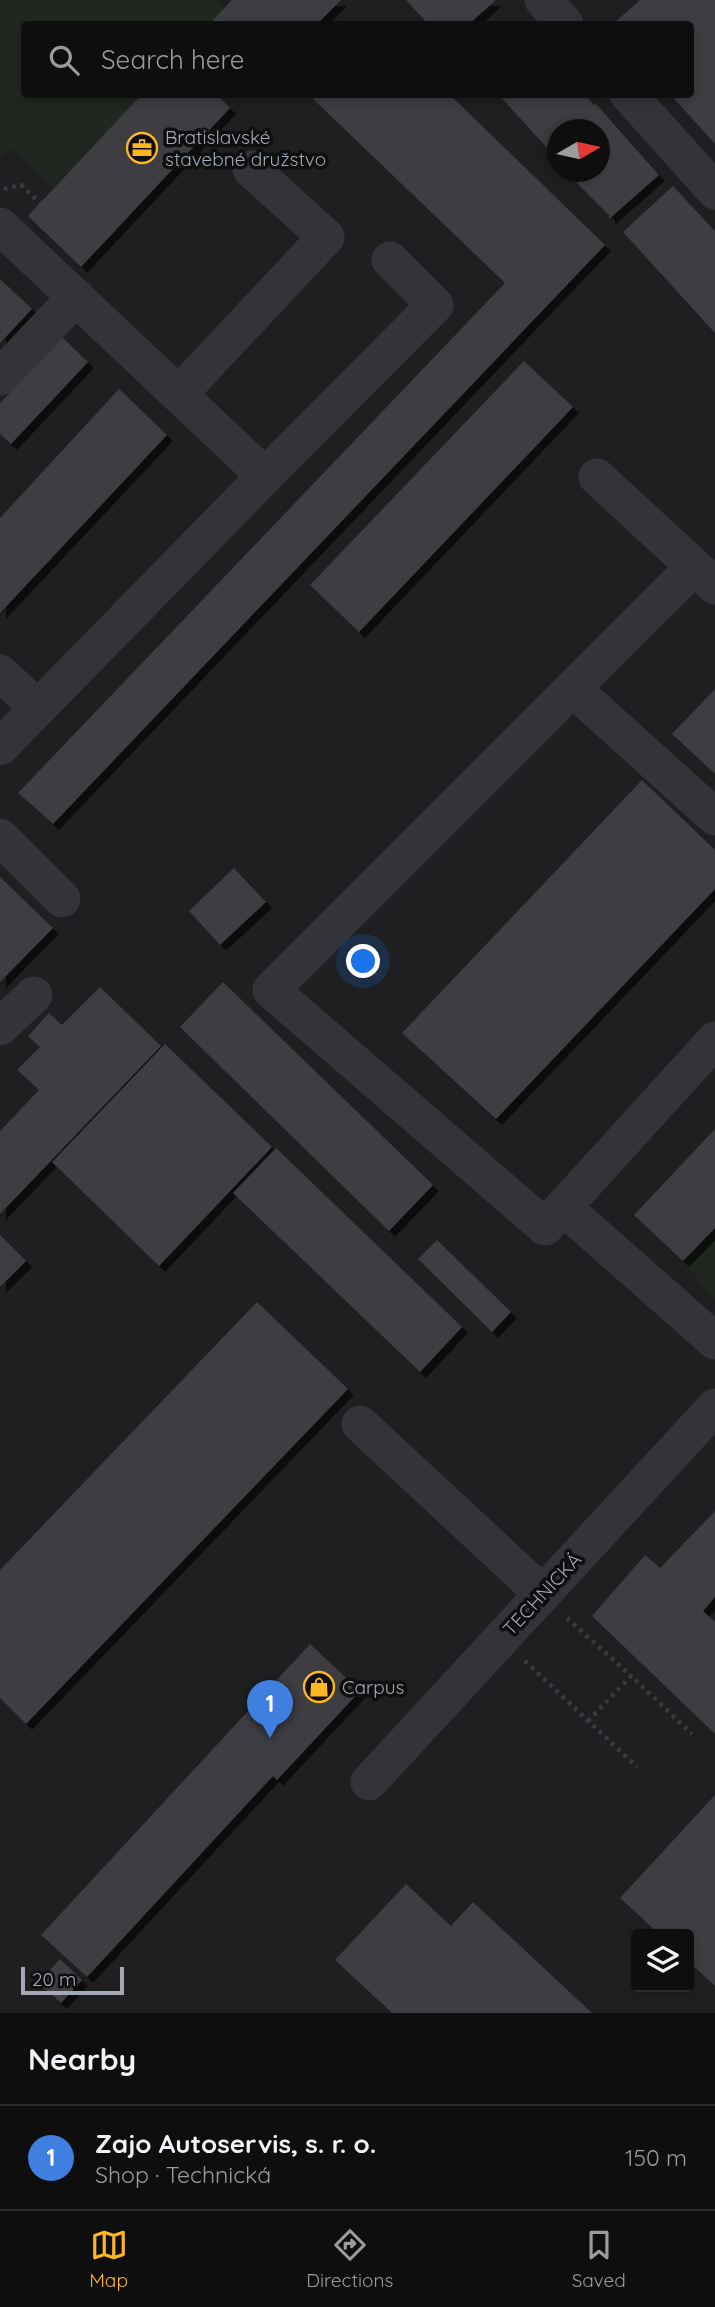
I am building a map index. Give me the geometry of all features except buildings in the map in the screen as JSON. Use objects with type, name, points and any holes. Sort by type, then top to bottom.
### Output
[{"type":"street","points":[[543,0],[562,21]]},
{"type":"street","points":[[632,98],[715,191]]},
{"type":"street","points":[[179,394],[326,237],[251,169]]},
{"type":"street","points":[[0,226],[265,476]]},
{"type":"street","points":[[0,747],[435,305],[390,260]]},
{"type":"street","points":[[0,377],[76,297]]},
{"type":"street","points":[[597,477],[705,577],[573,689],[271,990],[545,1227],[715,1040]]},
{"type":"street","points":[[0,673],[38,708]]},
{"type":"street","points":[[573,689],[715,817]]},
{"type":"street","points":[[0,837],[62,900]]},
{"type":"street","points":[[0,1027],[34,995]]},
{"type":"street","points":[[563,1207],[715,1342]]},
{"type":"street","name":"TECHNICKÁ","points":[[369,1782],[554,1606],[715,1407]]},
{"type":"street","points":[[360,1424],[554,1606]]},
{"type":"path","points":[[0,190],[21,184],[40,203]]},
{"type":"path","points":[[554,1606],[692,1734]]},
{"type":"path","points":[[524,1661],[638,1767]]},
{"type":"path","points":[[588,1721],[631,1676]]},
{"type":"shaded area","points":[[0,0],[715,0],[715,2013],[0,2013]]},
{"type":"shaded area","points":[[0,0],[217,0],[224,8],[212,21],[21,21],[21,98],[139,98],[53,188],[11,147],[0,157]]},
{"type":"shaded area","points":[[715,1228],[715,1300],[683,1261]]},
{"type":"place","name":"Bratislavské stavebné družstvo","points":[[142,148]]},
{"type":"place","name":"Carpus","points":[[319,1687]]},
{"type":"place","name":"Zajo Autoservis, s. r. o.","points":[[270,1738]]}]
